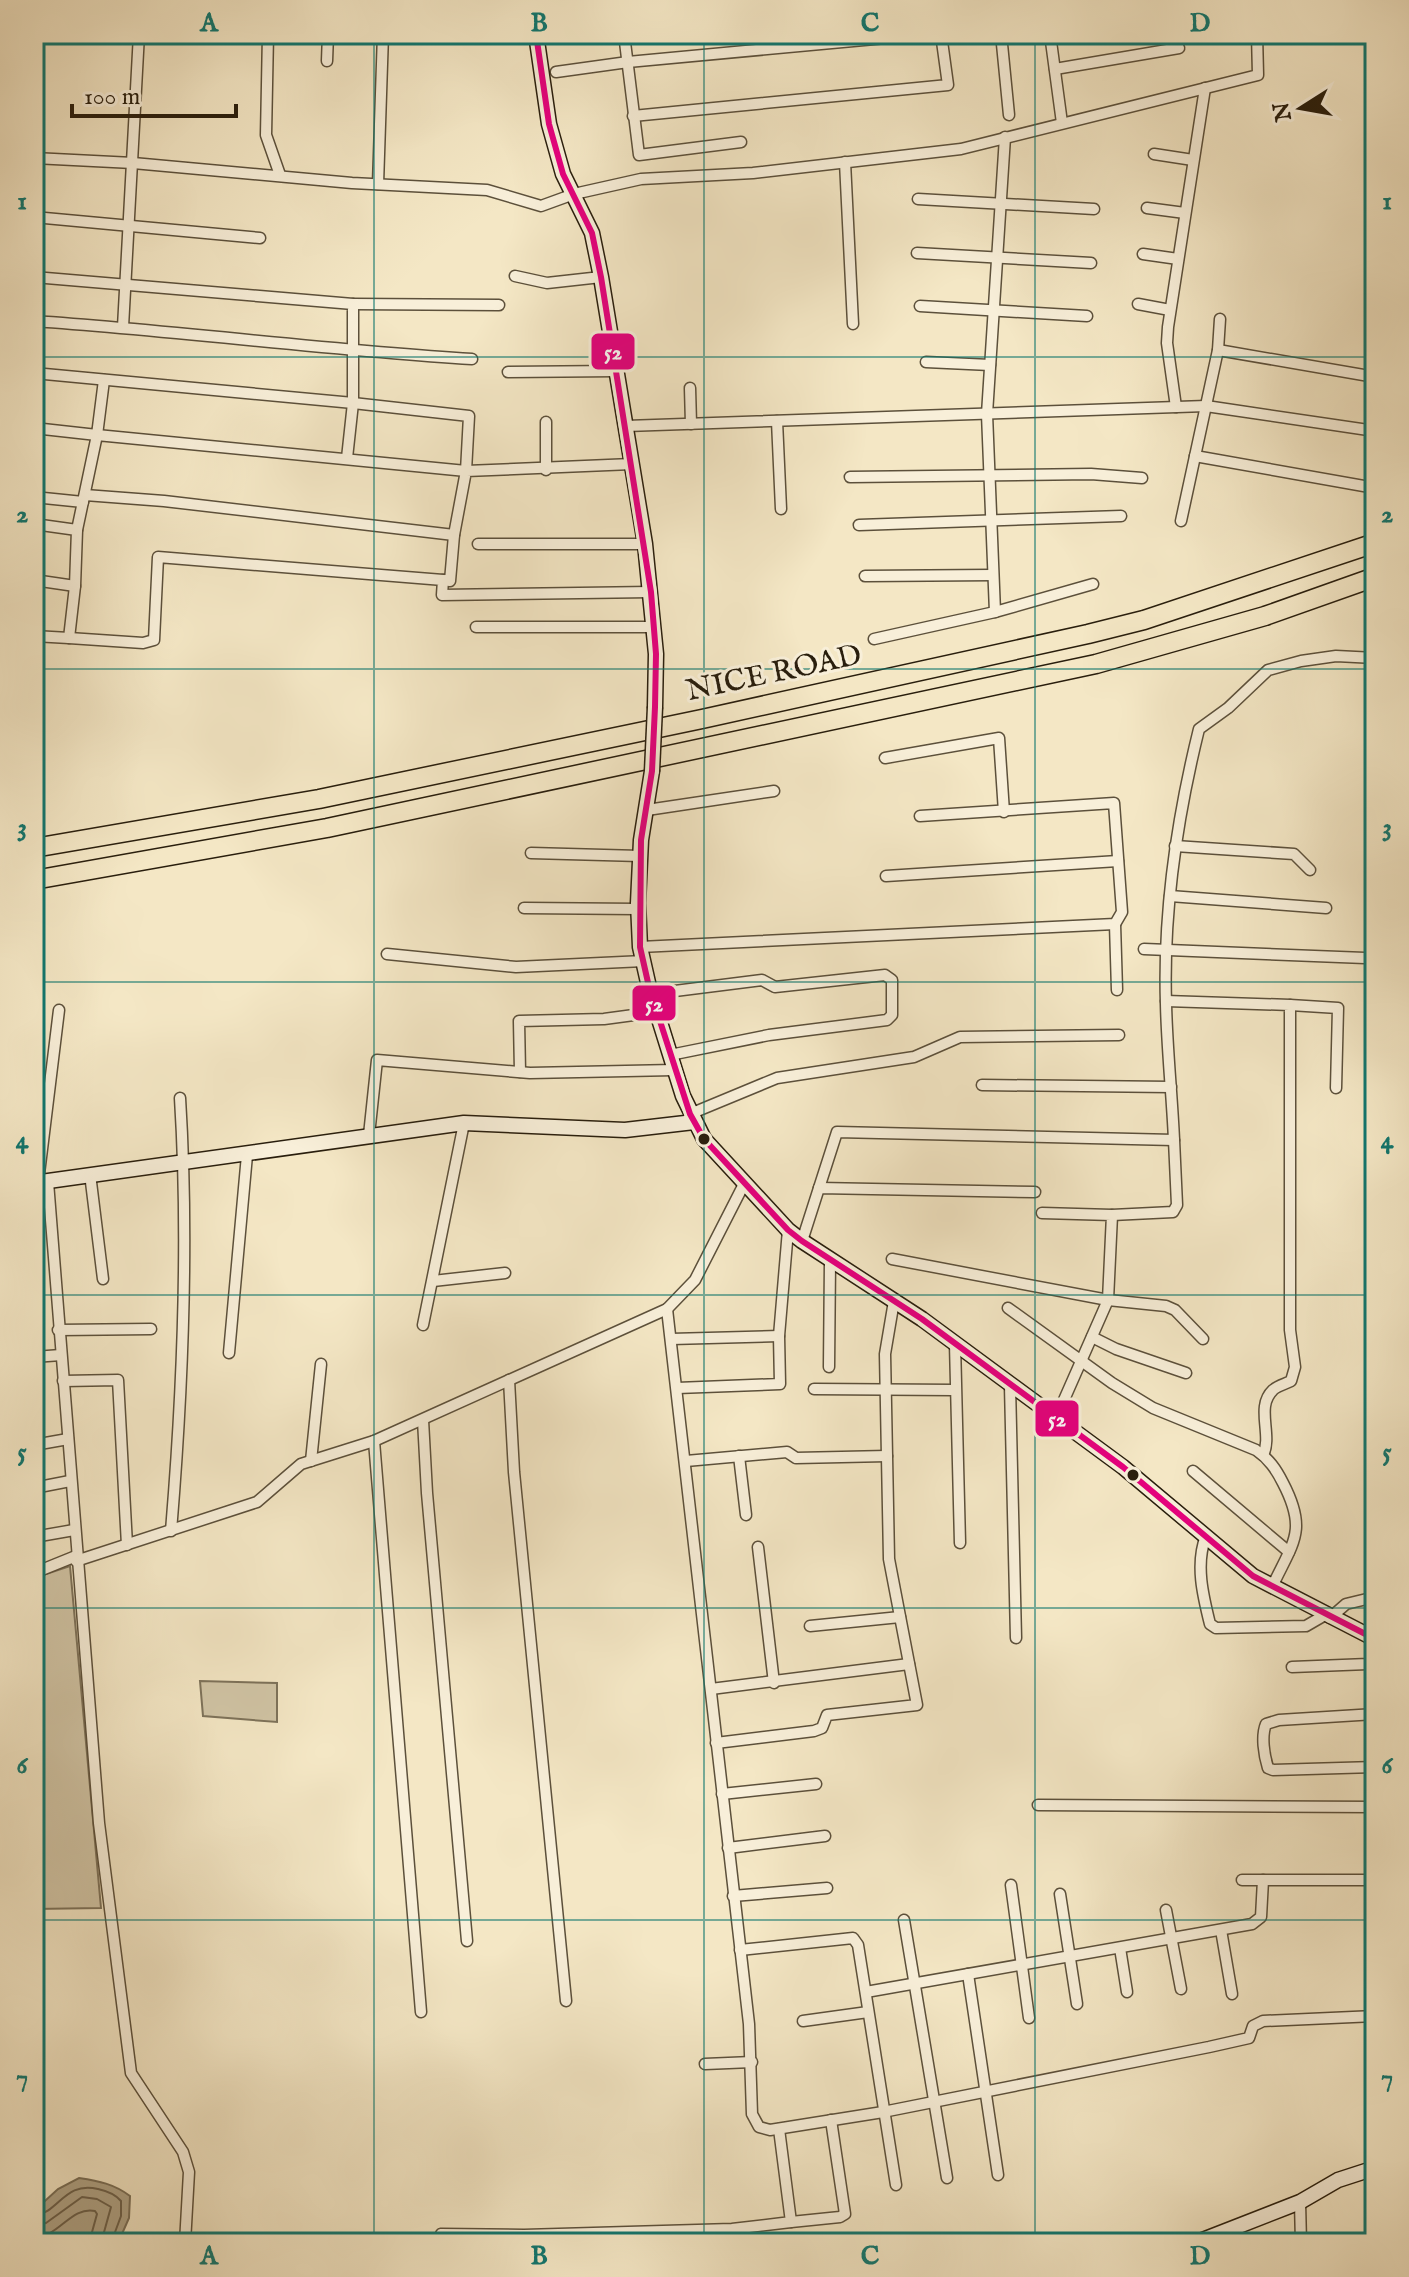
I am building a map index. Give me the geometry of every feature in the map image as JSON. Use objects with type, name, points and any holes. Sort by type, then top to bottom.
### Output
[{"type":"highway","name":"NICE ROAD","points":[[34,848],[319,799],[1088,634],[1144,620],[1375,543]]},
{"type":"highway","name":"NICE ROAD","points":[[34,880],[327,828],[1096,664],[1265,616],[1375,577]]},
{"type":"street","points":[[123,327],[139,34]]},
{"type":"street","points":[[268,34],[266,135],[280,175]]},
{"type":"street","points":[[327,61],[328,34]]},
{"type":"street","points":[[378,184],[383,34]]},
{"type":"street","points":[[536,34],[549,124],[563,174],[592,233],[645,544],[651,592],[655,707],[652,771],[640,856],[638,909],[642,954],[651,994],[692,1118],[704,1139],[744,1184],[802,1241],[894,1301],[1123,1467],[1253,1576],[1375,1639]]},
{"type":"street","points":[[624,34],[639,155],[741,142]]},
{"type":"street","points":[[556,72],[628,62],[929,34]]},
{"type":"street","points":[[633,116],[948,85],[941,34]]},
{"type":"street","points":[[1001,34],[1009,115]]},
{"type":"street","points":[[1050,34],[1062,123]]},
{"type":"street","points":[[34,158],[487,190],[541,206],[574,194],[641,179],[753,173],[961,149],[1258,75],[1257,34]]},
{"type":"street","points":[[1055,69],[1179,48]]},
{"type":"street","points":[[1176,407],[1167,343],[1170,310],[1205,88]]},
{"type":"street","points":[[995,612],[987,414],[1005,137]]},
{"type":"street","points":[[1154,154],[1193,160]]},
{"type":"street","points":[[845,162],[853,324]]},
{"type":"street","points":[[918,199],[1094,209]]},
{"type":"street","points":[[1147,208],[1185,213]]},
{"type":"street","points":[[34,217],[260,238]]},
{"type":"street","points":[[917,253],[1091,263]]},
{"type":"street","points":[[1143,254],[1178,259]]},
{"type":"street","points":[[515,276],[547,283],[601,277]]},
{"type":"street","points":[[34,277],[353,304],[499,305]]},
{"type":"street","points":[[347,458],[353,403],[353,304]]},
{"type":"street","points":[[1138,304],[1170,310]]},
{"type":"street","points":[[920,306],[1087,316]]},
{"type":"street","points":[[1181,521],[1218,350],[1220,319]]},
{"type":"street","points":[[34,321],[123,327],[353,352],[472,359]]},
{"type":"street","points":[[1218,350],[1375,377]]},
{"type":"street","points":[[926,362],[990,365]]},
{"type":"street","points":[[508,372],[617,371]]},
{"type":"street","points":[[34,373],[469,416],[466,471],[454,535],[450,581],[158,557],[154,640],[143,643],[34,636]]},
{"type":"street","points":[[69,638],[77,530],[97,435],[104,380]]},
{"type":"street","points":[[690,388],[691,424]]},
{"type":"street","points":[[626,426],[1206,406],[1375,431]]},
{"type":"street","points":[[777,421],[781,509]]},
{"type":"street","points":[[546,422],[546,470]]},
{"type":"street","points":[[34,428],[466,471],[632,464]]},
{"type":"street","points":[[1195,456],[1375,488]]},
{"type":"street","points":[[850,477],[1091,474],[1142,478]]},
{"type":"street","points":[[34,497],[164,501],[454,535]]},
{"type":"street","points":[[859,525],[1121,516]]},
{"type":"street","points":[[34,524],[77,530]]},
{"type":"street","points":[[478,544],[645,544]]},
{"type":"street","points":[[865,576],[993,575]]},
{"type":"street","points":[[34,580],[75,586]]},
{"type":"street","points":[[443,580],[442,595],[651,592]]},
{"type":"street","points":[[874,639],[995,612],[1093,584]]},
{"type":"street","points":[[476,627],[653,627]]},
{"type":"street","points":[[1042,1213],[1112,1215],[1173,1212],[1177,1205],[1166,1001],[1170,896],[1185,786],[1199,729],[1228,708],[1268,670],[1336,656],[1375,658]]},
{"type":"street","points":[[885,758],[999,738],[1004,812]]},
{"type":"street","points":[[647,810],[774,791]]},
{"type":"street","points":[[920,816],[1114,803],[1122,912],[1115,924],[1117,990]]},
{"type":"street","points":[[1175,846],[1294,854],[1310,870]]},
{"type":"street","points":[[531,853],[640,856]]},
{"type":"street","points":[[886,876],[1118,861]]},
{"type":"street","points":[[1170,896],[1326,908]]},
{"type":"street","points":[[524,908],[638,909]]},
{"type":"street","points":[[387,954],[516,967],[642,954],[1115,924]]},
{"type":"street","points":[[1144,949],[1365,958]]},
{"type":"street","points":[[369,1135],[377,1060],[520,1072],[672,1063],[769,1035],[887,1020],[892,1015],[892,980],[885,975],[775,987],[762,980],[651,994]]},
{"type":"street","points":[[1166,1001],[1338,1008],[1336,1088]]},
{"type":"street","points":[[1263,1455],[1267,1441],[1264,1416],[1268,1398],[1273,1390],[1291,1381],[1295,1367],[1290,1330],[1290,1005]]},
{"type":"street","points":[[59,1010],[40,1182],[61,1355],[99,1823],[131,2073],[183,2152],[189,2172],[185,2243]]},
{"type":"street","points":[[520,1072],[519,1021],[604,1019],[656,1012]]},
{"type":"street","points":[[40,1182],[464,1123],[625,1130],[692,1118],[777,1078],[914,1057],[960,1037],[1119,1035]]},
{"type":"street","points":[[982,1085],[1171,1087]]},
{"type":"street","points":[[171,1531],[181,1363],[184,1162],[180,1098]]},
{"type":"street","points":[[423,1325],[464,1123]]},
{"type":"street","points":[[802,1241],[837,1132],[1174,1140]]},
{"type":"street","points":[[229,1353],[247,1155]]},
{"type":"street","points":[[90,1174],[103,1279]]},
{"type":"street","points":[[34,1573],[257,1502],[301,1464],[374,1441],[667,1309],[695,1280],[744,1184]]},
{"type":"street","points":[[819,1188],[1035,1192]]},
{"type":"street","points":[[1056,1418],[1108,1300],[1112,1215]]},
{"type":"street","points":[[677,1388],[780,1384],[779,1336],[788,1230]]},
{"type":"street","points":[[892,1259],[1108,1300],[1166,1306],[1175,1310],[1203,1339]]},
{"type":"street","points":[[829,1367],[830,1261]]},
{"type":"street","points":[[433,1281],[505,1273]]},
{"type":"street","points":[[716,1743],[814,1731],[822,1728],[827,1715],[917,1705],[889,1559],[885,1354],[894,1301]]},
{"type":"street","points":[[1008,1308],[1153,1408],[1263,1455],[1278,1473],[1296,1507],[1298,1526],[1272,1587]]},
{"type":"street","points":[[667,1309],[752,2062],[752,2114],[759,2127],[779,2129],[883,2112],[1249,2038],[1253,2026],[1263,2021],[1375,2016]]},
{"type":"street","points":[[58,1330],[151,1329]]},
{"type":"street","points":[[671,1339],[779,1336]]},
{"type":"street","points":[[1092,1337],[1116,1349],[1186,1373]]},
{"type":"street","points":[[955,1344],[960,1543]]},
{"type":"street","points":[[34,1357],[61,1355]]},
{"type":"street","points":[[311,1461],[321,1364]]},
{"type":"street","points":[[63,1381],[118,1380],[127,1545]]},
{"type":"street","points":[[509,1380],[514,1472],[566,2001]]},
{"type":"street","points":[[1010,1386],[1016,1638]]},
{"type":"street","points":[[814,1389],[954,1390]]},
{"type":"street","points":[[423,1420],[467,1941]]},
{"type":"street","points":[[34,1445],[68,1439]]},
{"type":"street","points":[[374,1441],[421,2012]]},
{"type":"street","points":[[686,1461],[787,1452],[796,1458],[887,1456]]},
{"type":"street","points":[[739,1456],[746,1515]]},
{"type":"street","points":[[1193,1471],[1289,1552]]},
{"type":"street","points":[[34,1488],[70,1481]]},
{"type":"street","points":[[34,1537],[74,1530]]},
{"type":"street","points":[[1206,1536],[1200,1550],[1201,1575],[1210,1624],[1216,1628],[1306,1626],[1328,1617],[1346,1604],[1375,1597]]},
{"type":"street","points":[[758,1547],[774,1683]]},
{"type":"street","points":[[810,1626],[900,1617]]},
{"type":"street","points":[[1292,1667],[1368,1664],[1375,1656]]},
{"type":"street","points":[[711,1689],[909,1664]]},
{"type":"street","points":[[1375,1714],[1279,1720],[1266,1724],[1264,1730],[1266,1762],[1268,1768],[1273,1770],[1375,1767]]},
{"type":"street","points":[[722,1794],[816,1784]]},
{"type":"street","points":[[1038,1805],[1375,1807]]},
{"type":"street","points":[[728,1848],[825,1836]]},
{"type":"street","points":[[1242,1880],[1375,1880]]},
{"type":"street","points":[[866,1992],[1257,1922],[1261,1917],[1263,1880]]},
{"type":"street","points":[[1011,1885],[1029,2018]]},
{"type":"street","points":[[733,1896],[827,1888]]},
{"type":"street","points":[[1060,1894],[1077,2004]]},
{"type":"street","points":[[1166,1910],[1181,1989]]},
{"type":"street","points":[[904,1920],[917,1983],[947,2178]]},
{"type":"street","points":[[1221,1930],[1232,1994]]},
{"type":"street","points":[[740,1950],[853,1938],[858,1945],[896,2185]]},
{"type":"street","points":[[1120,1948],[1127,1992]]},
{"type":"street","points":[[968,1974],[998,2175]]},
{"type":"street","points":[[803,2021],[868,2012]]},
{"type":"street","points":[[705,2064],[752,2062]]},
{"type":"street","points":[[442,2243],[441,2234],[524,2235],[732,2229],[840,2217],[845,2214],[831,2120]]},
{"type":"street","points":[[779,2129],[791,2222]]},
{"type":"street","points":[[1195,2243],[1300,2202],[1338,2180],[1375,2168]]},
{"type":"street","points":[[1300,2202],[1301,2243]]},
{"type":"shaded area","points":[[70,1566],[101,1908],[34,1909],[34,1578]]},
{"type":"shaded area","points":[[200,1681],[277,1683],[277,1722],[203,1716]]},
{"type":"water","points":[[79,2178],[106,2184],[130,2196],[129,2218],[118,2243],[34,2243],[34,2211],[58,2189]]},
{"type":"transit line","name":"52","points":[[536,34],[549,124],[563,174],[592,233],[651,592],[656,654],[655,707],[652,771],[641,840],[640,947],[649,987],[690,1114],[704,1139],[788,1230],[802,1241],[922,1319],[1123,1467],[1253,1576],[1375,1639]]}]
